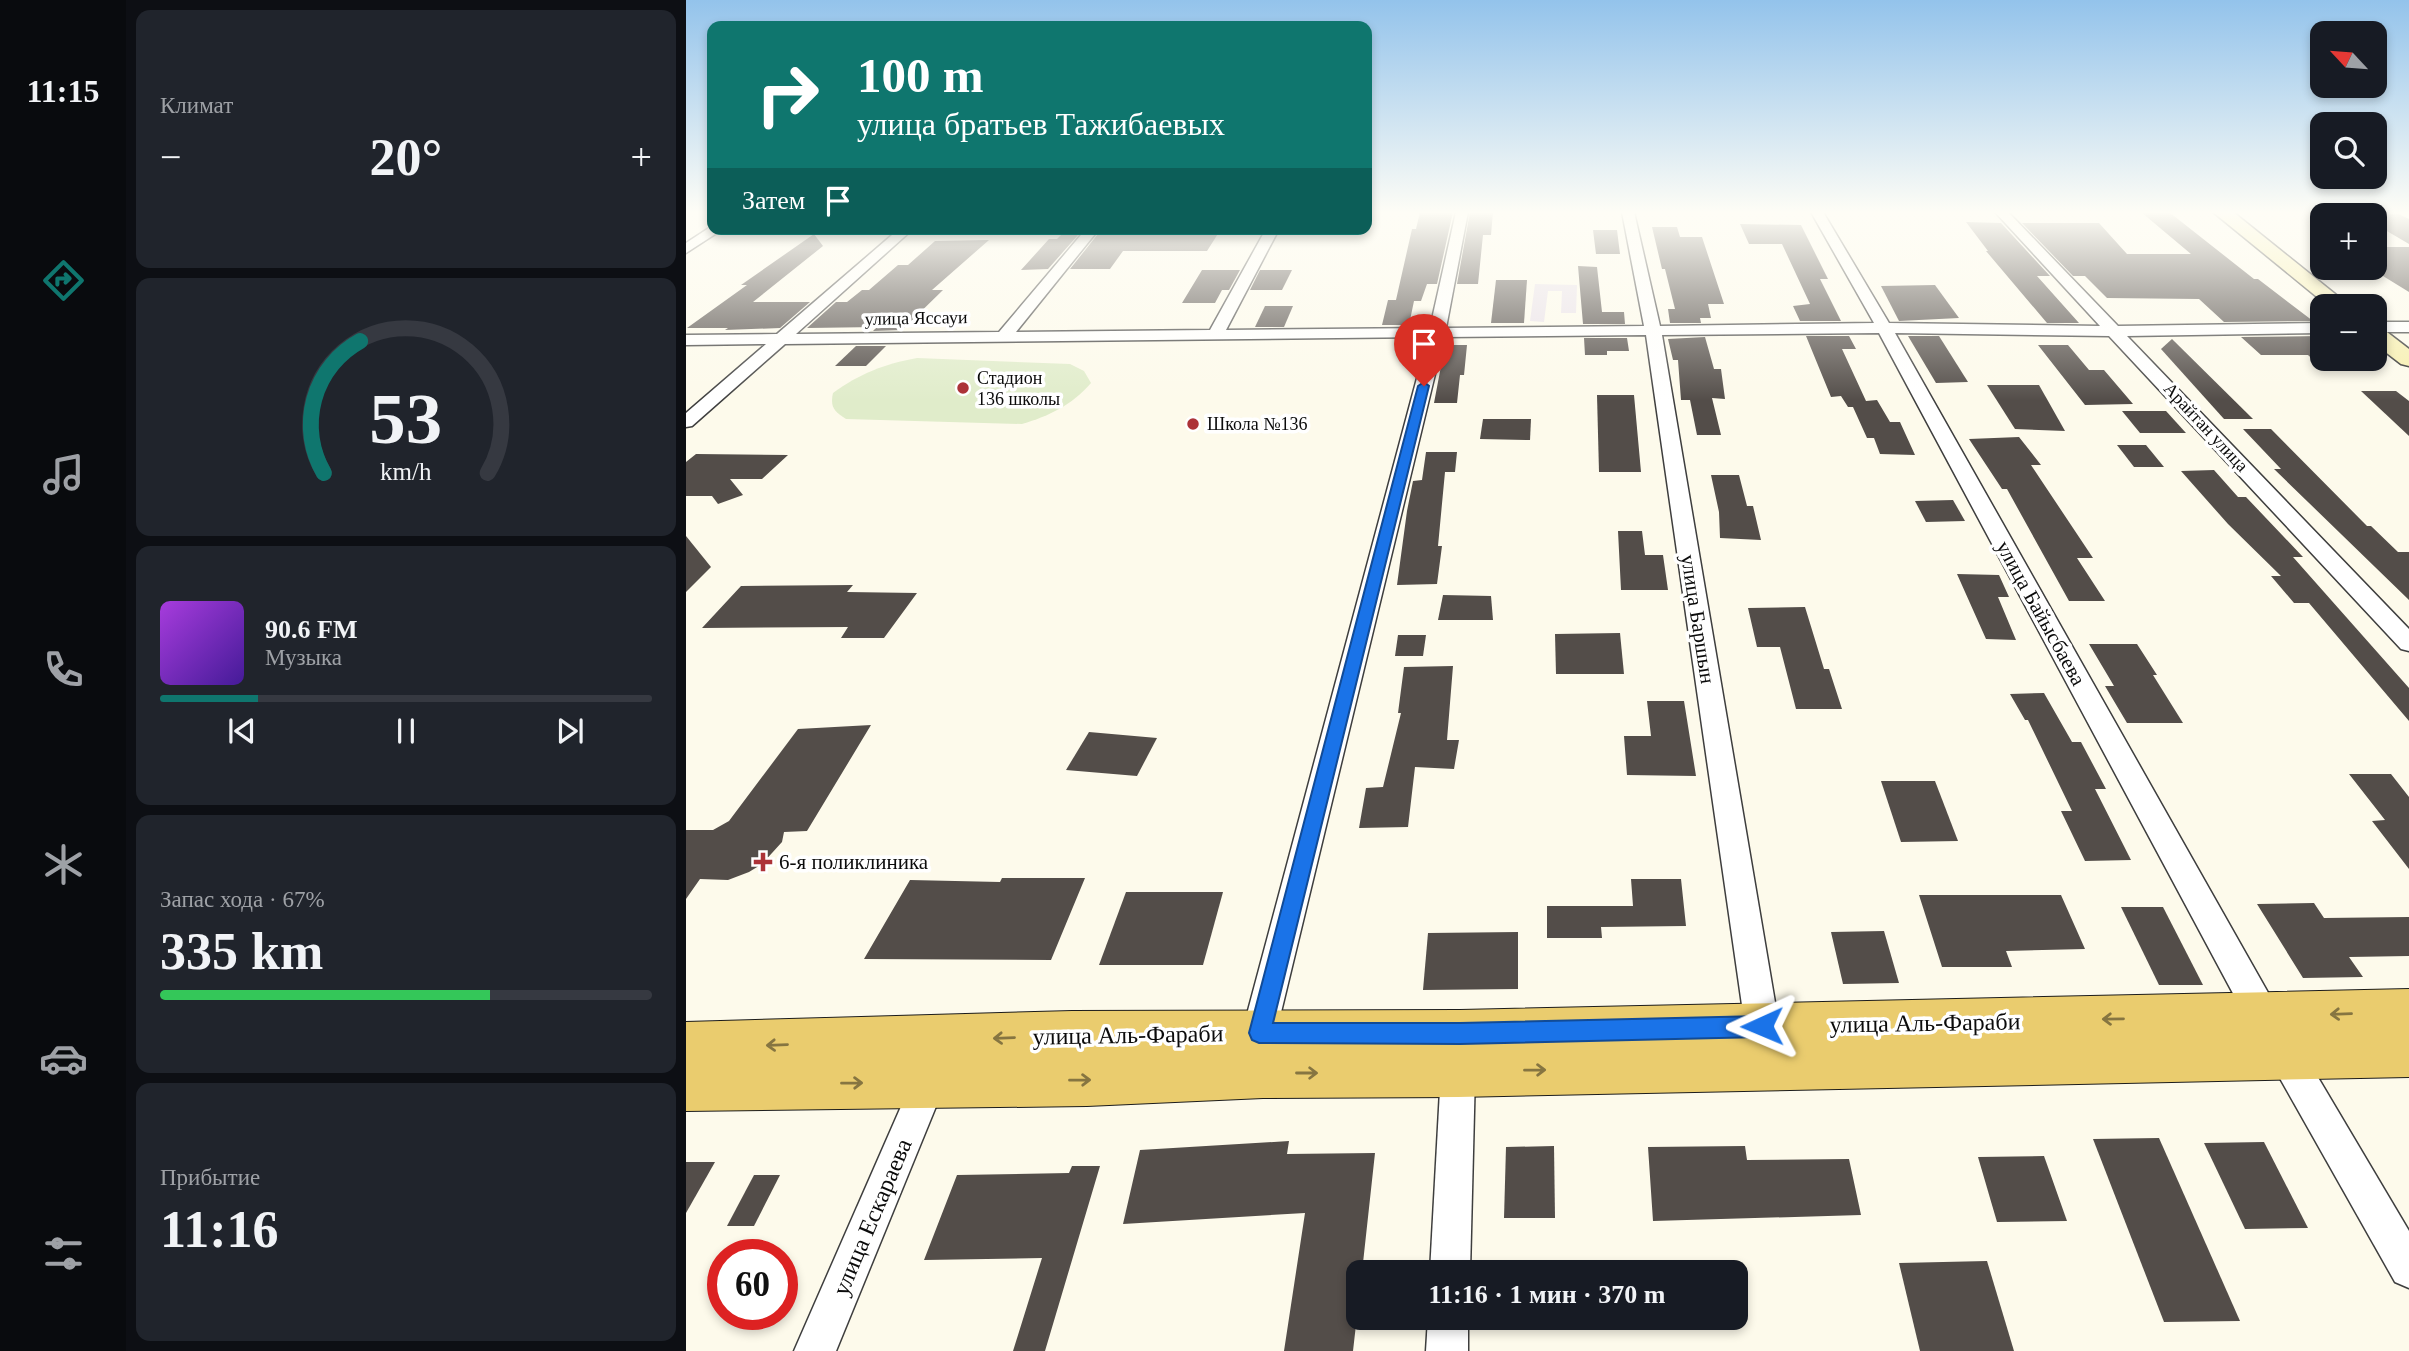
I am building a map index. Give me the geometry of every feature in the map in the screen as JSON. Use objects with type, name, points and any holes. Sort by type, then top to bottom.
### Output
[{"type":"main road","name":"улица Аль-Фараби","points":[[686,1085],[1087,1080],[1263,1073],[1458,1072],[2274,1035],[2409,1012]]},
{"type":"main road","name":"улица Аль-Фараби","points":[[686,1046],[1259,1033],[1460,1034],[1762,1026],[2274,1035],[2409,1052]]},
{"type":"street","points":[[686,422],[853,275]]},
{"type":"street","points":[[1003,337],[1055,275]]},
{"type":"street","points":[[1215,335],[1248,275]]},
{"type":"street","points":[[1259,1033],[1437,332],[1449,275]]},
{"type":"street","name":"улица Баршын","points":[[1641,275],[1653,330],[1762,1026]]},
{"type":"street","name":"улица Байысбаева","points":[[1853,275],[2274,1035],[2409,1268]]},
{"type":"street","name":"Арайтан улица","points":[[2061,275],[2409,643]]},
{"type":"street","points":[[2301,275],[2325,294]]},
{"type":"street","points":[[2387,327],[2409,327]]},
{"type":"street","name":"улица Яссауи","points":[[686,340],[1884,328],[2115,331],[2310,328]]},
{"type":"street","points":[[2387,343],[2409,359]]},
{"type":"street","points":[[1450,1260],[1458,1072]]},
{"type":"street","name":"улица Ескараева","points":[[815,1351],[929,1082]]},
{"type":"street","points":[[1447,1351],[1448,1330]]},
{"type":"shaded area","points":[[1535,284],[1577,285],[1576,313],[1561,313],[1562,291],[1548,291],[1544,322],[1530,321]]},
{"type":"green space","name":"Стадион 136 школы","points":[[917,358],[1070,364],[1084,371],[1091,383],[1060,409],[1022,424],[846,419],[834,408],[833,393],[852,380],[894,363]]},
{"type":"building","points":[[755,275],[787,275],[753,302],[810,302],[780,328],[687,328],[747,285],[741,285]]},
{"type":"building","points":[[886,275],[949,275],[932,290],[943,290],[902,330],[873,331],[877,327],[807,328],[836,302],[847,302],[862,290],[869,290]]},
{"type":"building","points":[[1199,275],[1237,275],[1229,290],[1222,290],[1215,303],[1182,303]]},
{"type":"building","points":[[1257,275],[1289,275],[1282,290],[1250,290]]},
{"type":"building","points":[[1402,275],[1439,275],[1437,284],[1427,284],[1421,301],[1414,301],[1409,325],[1382,325],[1388,300],[1396,300]]},
{"type":"building","points":[[1459,275],[1479,275],[1478,284],[1457,284]]},
{"type":"building","points":[[1579,275],[1598,275],[1602,312],[1624,312],[1625,324],[1583,324]]},
{"type":"building","points":[[1667,275],[1714,275],[1724,304],[1708,304],[1711,318],[1700,318],[1701,323],[1670,323],[1668,309],[1675,309]]},
{"type":"building","points":[[1796,275],[1826,275],[1828,279],[1820,279],[1841,321],[1800,321],[1793,306],[1810,304]]},
{"type":"building","points":[[2006,275],[2050,276],[2037,276],[2079,323],[2047,323]]},
{"type":"building","points":[[2072,275],[2249,275],[2258,279],[2310,321],[2224,322],[2199,299],[2107,298],[2085,276]]},
{"type":"building","points":[[2387,275],[2409,275],[2409,292],[2387,278]]},
{"type":"building","points":[[1496,280],[1527,280],[1524,323],[1491,323]]},
{"type":"building","points":[[1935,285],[1959,318],[1899,321],[1881,286]]},
{"type":"building","points":[[1265,306],[1293,306],[1284,327],[1255,327]]},
{"type":"building","points":[[1806,336],[1849,336],[1856,349],[1842,349],[1866,401],[1877,400],[1890,422],[1900,422],[1915,455],[1880,454],[1874,438],[1867,438],[1853,407],[1848,407],[1841,396],[1831,397]]},
{"type":"building","points":[[1908,336],[1939,336],[1968,382],[1936,383]]},
{"type":"building","points":[[2310,336],[2310,357],[2261,355],[2241,337]]},
{"type":"building","points":[[1705,337],[1714,369],[1721,369],[1725,399],[1712,398],[1721,435],[1697,435],[1690,400],[1681,400],[1678,360],[1673,360],[1668,339]]},
{"type":"building","points":[[1584,338],[1627,338],[1629,351],[1585,355]]},
{"type":"building","points":[[2172,339],[2253,419],[2224,419],[2161,349]]},
{"type":"building","points":[[1445,345],[1467,345],[1464,375],[1460,375],[1457,403],[1434,403]]},
{"type":"building","points":[[2038,345],[2068,345],[2089,370],[2104,370],[2133,404],[2085,405]]},
{"type":"building","points":[[856,346],[886,346],[866,366],[835,366]]},
{"type":"building","points":[[1987,385],[2039,385],[2065,431],[2015,429]]},
{"type":"building","points":[[2361,391],[2396,391],[2409,401],[2409,436]]},
{"type":"building","points":[[1597,395],[1634,395],[1641,472],[1599,472]]},
{"type":"building","points":[[2122,411],[2166,411],[2186,433],[2140,433]]},
{"type":"building","points":[[1483,419],[1531,419],[1530,440],[1480,439]]},
{"type":"building","points":[[2243,429],[2271,429],[2367,526],[2371,526],[2398,552],[2409,552],[2409,600],[2274,469],[2281,469]]},
{"type":"building","points":[[2019,437],[2041,465],[2031,465],[2093,558],[2077,558],[2105,601],[2069,601],[2007,489],[2002,489],[1969,439]]},
{"type":"building","points":[[2117,445],[2146,445],[2164,467],[2134,467]]},
{"type":"building","points":[[1426,452],[1457,452],[1455,472],[1445,472],[1438,546],[1442,546],[1437,584],[1397,585],[1413,481],[1422,480]]},
{"type":"building","points":[[696,454],[788,455],[762,479],[730,479],[743,495],[718,504],[712,496],[686,496],[686,462]]},
{"type":"building","points":[[2214,470],[2238,497],[2246,497],[2303,557],[2293,557],[2409,688],[2409,721],[2309,603],[2294,603],[2271,576],[2281,576],[2228,524],[2181,471]]},
{"type":"building","points":[[1711,475],[1739,475],[1747,506],[1753,506],[1761,540],[1720,538],[1719,512]]},
{"type":"building","points":[[1953,500],[1965,521],[1926,522],[1915,501]]},
{"type":"building","points":[[1618,531],[1642,531],[1645,555],[1663,555],[1668,590],[1621,590]]},
{"type":"building","points":[[686,536],[711,567],[686,592]]},
{"type":"building","points":[[1957,574],[1999,575],[2009,597],[1998,597],[2016,640],[1986,639]]},
{"type":"building","points":[[853,585],[847,592],[917,593],[884,638],[841,638],[848,627],[702,628],[741,586]]},
{"type":"building","points":[[1443,595],[1491,596],[1493,620],[1438,620]]},
{"type":"building","points":[[1805,607],[1824,669],[1829,669],[1842,709],[1796,709],[1780,647],[1757,647],[1748,608]]},
{"type":"building","points":[[1620,633],[1624,674],[1556,674],[1555,634]]},
{"type":"building","points":[[1398,635],[1426,635],[1423,656],[1395,656]]},
{"type":"building","points":[[2089,644],[2137,644],[2183,723],[2127,723],[2105,686],[2114,686]]},
{"type":"building","points":[[1453,666],[1447,740],[1459,740],[1454,769],[1415,767],[1408,827],[1359,828],[1366,788],[1383,787],[1401,713],[1398,713],[1404,667]]},
{"type":"building","points":[[2044,693],[2072,742],[2081,742],[2106,789],[2095,789],[2131,860],[2085,861],[2061,811],[2072,811],[2028,720],[2025,720],[2010,694]]},
{"type":"building","points":[[1647,701],[1684,701],[1696,776],[1627,775],[1624,736],[1651,736]]},
{"type":"building","points":[[871,725],[807,831],[784,832],[782,842],[762,864],[749,872],[728,880],[700,879],[686,899],[686,830],[713,830],[729,821],[798,729]]},
{"type":"building","points":[[1089,732],[1157,738],[1137,776],[1066,770]]},
{"type":"building","points":[[2349,774],[2391,774],[2409,797],[2409,869],[2372,821],[2385,820]]},
{"type":"building","points":[[1881,781],[1935,781],[1958,841],[1901,842]]},
{"type":"building","points":[[1002,878],[1085,878],[1051,960],[864,959],[910,880],[1000,882]]},
{"type":"building","points":[[1631,879],[1681,879],[1686,926],[1601,927],[1602,938],[1547,938],[1547,906],[1633,906]]},
{"type":"building","points":[[1126,892],[1223,892],[1203,965],[1099,965]]},
{"type":"building","points":[[1919,895],[2061,895],[2085,949],[2006,951],[2012,967],[1942,967]]},
{"type":"building","points":[[2314,903],[2324,918],[2409,917],[2409,956],[2349,957],[2363,977],[2303,978],[2257,904]]},
{"type":"building","points":[[2121,907],[2163,907],[2203,985],[2159,985]]},
{"type":"building","points":[[1884,931],[1899,983],[1843,984],[1831,932]]},
{"type":"building","points":[[1518,932],[1518,989],[1423,990],[1428,933]]},
{"type":"building","points":[[2159,1138],[2240,1321],[2164,1322],[2093,1139]]},
{"type":"building","points":[[1289,1141],[1287,1154],[1375,1153],[1363,1260],[1346,1260],[1346,1330],[1355,1330],[1353,1351],[1284,1351],[1305,1213],[1123,1224],[1140,1150]]},
{"type":"building","points":[[2264,1142],[2308,1228],[2245,1229],[2204,1143]]},
{"type":"building","points":[[1554,1146],[1555,1218],[1504,1218],[1506,1147]]},
{"type":"building","points":[[1745,1146],[1747,1160],[1849,1159],[1861,1215],[1653,1221],[1648,1147]]},
{"type":"building","points":[[2044,1156],[2067,1221],[1997,1222],[1978,1157]]},
{"type":"building","points":[[686,1162],[715,1162],[686,1213]]},
{"type":"building","points":[[1072,1166],[1100,1166],[1045,1351],[1013,1351],[1042,1258],[924,1260],[957,1175],[1069,1173]]},
{"type":"building","points":[[754,1175],[780,1175],[754,1226],[727,1226]]},
{"type":"building","points":[[1987,1261],[2014,1351],[1920,1351],[1899,1263]]},
{"type":"place","name":"Стадион 136 школы","points":[[963,388]]},
{"type":"place","name":"Школа №136","points":[[1193,424]]},
{"type":"place","name":"6-я поликлиника","points":[[763,862]]},
{"type":"route","points":[[1424,386],[1259,1033],[1460,1034],[1762,1026]]}]
